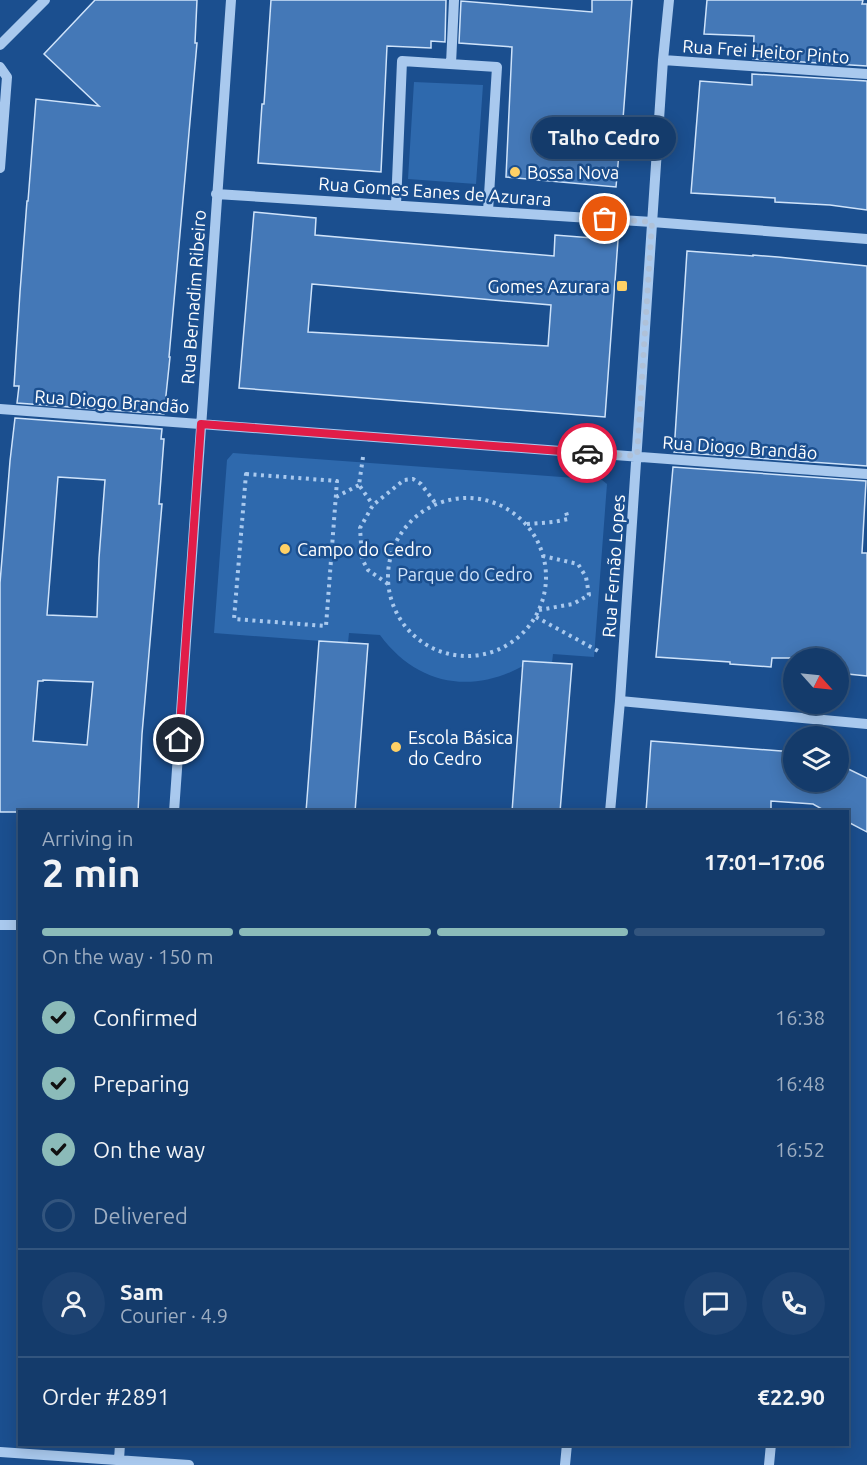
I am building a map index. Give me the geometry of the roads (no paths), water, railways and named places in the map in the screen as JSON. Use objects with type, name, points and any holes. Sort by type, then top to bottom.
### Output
[{"type":"street","points":[[0,45],[45,0]]},
{"type":"street","name":"Rua Bernadim Ribeiro","points":[[174,810],[231,0]]},
{"type":"street","points":[[451,64],[454,0]]},
{"type":"street","name":"Rua Fernão Lopes","points":[[610,810],[620,701],[663,60],[669,0]]},
{"type":"street","points":[[396,205],[402,60],[497,67],[488,212]]},
{"type":"street","name":"Rua Frei Heitor Pinto","points":[[663,60],[867,74]]},
{"type":"street","points":[[0,68],[7,77],[0,168]]},
{"type":"street","name":"Rua Gomes Eanes de Azurara","points":[[216,194],[652,222],[867,239]]},
{"type":"street","name":"Rua Diogo Brandão","points":[[0,409],[867,474]]},
{"type":"street","points":[[620,701],[867,724]]},
{"type":"street","points":[[0,925],[18,925]]},
{"type":"street","points":[[119,1460],[120,1446]]},
{"type":"street","points":[[565,1465],[567,1446]]},
{"type":"street","points":[[769,1465],[771,1446]]},
{"type":"street","points":[[0,1452],[189,1465]]},
{"type":"place","name":"Bossa Nova","points":[[515,172]]},
{"type":"place","name":"Talho Cedro","points":[[605,219]]},
{"type":"place","name":"Gomes Azurara","points":[[622,286]]},
{"type":"place","name":"Campo do Cedro","points":[[285,549]]},
{"type":"place","name":"Escola Básica do Cedro","points":[[396,747]]},
{"type":"park label","name":"Parque do Cedro","points":[[465,574]]}]
